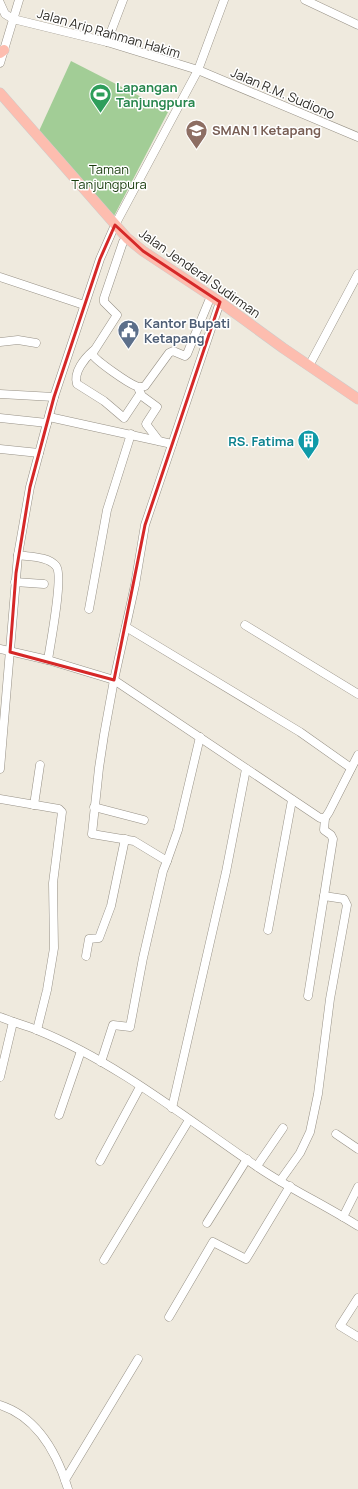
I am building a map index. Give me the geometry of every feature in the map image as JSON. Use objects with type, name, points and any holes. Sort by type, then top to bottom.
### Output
[{"type":"main road","name":"Jalan Jenderal Sudirman","points":[[1,92],[127,238],[143,251],[220,302],[358,399]]},
{"type":"street","points":[[0,63],[2,51],[19,0]]},
{"type":"street","points":[[107,42],[124,0]]},
{"type":"street","points":[[0,769],[18,555],[30,487],[54,397],[100,258],[115,225],[198,70],[224,0]]},
{"type":"street","points":[[305,0],[358,25]]},
{"type":"street","points":[[0,3],[5,14],[13,19]]},
{"type":"street","name":"Jalan Arip Rahman Hakim","points":[[13,19],[107,42],[198,70]]},
{"type":"street","name":"Jalan R.M. Sudiono","points":[[198,70],[358,137]]},
{"type":"street","points":[[127,238],[118,255],[104,298],[104,302],[117,315],[93,350],[84,359],[76,380],[77,384],[104,401],[124,418],[139,391],[145,386],[169,353],[173,351],[185,356],[187,354],[211,296]]},
{"type":"street","points":[[309,366],[358,274]]},
{"type":"street","points":[[0,277],[84,305]]},
{"type":"street","points":[[168,861],[142,844],[125,839],[92,834],[94,807],[114,680],[126,627],[145,525],[220,302]]},
{"type":"street","points":[[0,342],[18,340],[36,343]]},
{"type":"street","points":[[93,350],[94,357],[139,391],[157,407],[146,424],[159,441]]},
{"type":"street","points":[[0,394],[54,397]]},
{"type":"street","points":[[0,418],[48,420],[131,434],[172,444]]},
{"type":"street","points":[[89,609],[105,515],[131,434]]},
{"type":"street","points":[[0,449],[39,453]]},
{"type":"street","points":[[18,555],[48,561],[58,569],[59,583],[48,660]]},
{"type":"street","points":[[15,582],[44,584]]},
{"type":"street","points":[[245,625],[358,694]]},
{"type":"street","points":[[126,627],[300,732],[351,768]]},
{"type":"street","points":[[0,649],[48,660],[114,680],[317,817],[325,818]]},
{"type":"street","points":[[101,1062],[113,1025],[130,1027],[143,958],[163,871],[168,861],[178,830],[200,737]]},
{"type":"street","points":[[308,996],[333,839],[331,835],[324,830],[325,818],[358,754]]},
{"type":"street","points":[[34,805],[40,765]]},
{"type":"street","points":[[172,1108],[226,872],[246,769]]},
{"type":"street","points":[[0,799],[59,809],[62,812],[53,883],[55,932],[54,948],[48,990],[37,1030]]},
{"type":"street","points":[[268,930],[292,800]]},
{"type":"street","points":[[94,807],[144,820]]},
{"type":"street","points":[[86,956],[89,939],[99,938],[110,911],[125,839]]},
{"type":"street","points":[[280,1181],[298,1158],[308,1139],[318,1094],[330,999],[347,905],[344,899],[324,896]]},
{"type":"street","points":[[0,1017],[37,1030],[101,1062],[280,1181],[358,1226]]},
{"type":"street","points":[[0,1077],[13,1022]]},
{"type":"street","points":[[59,1115],[81,1051]]},
{"type":"street","points":[[100,1161],[140,1087]]},
{"type":"street","points":[[104,1260],[189,1120]]},
{"type":"street","points":[[257,1166],[283,1128]]},
{"type":"street","points":[[336,1134],[358,1149]]},
{"type":"street","points":[[207,1223],[247,1159]]},
{"type":"street","points":[[168,1317],[213,1242],[246,1259],[290,1186]]},
{"type":"street","points":[[343,1217],[358,1187]]},
{"type":"street","points":[[358,1298],[340,1324],[358,1337]]},
{"type":"street","points":[[65,1480],[138,1359]]},
{"type":"street","points":[[0,1405],[20,1414],[36,1428],[48,1445],[68,1489]]},
{"type":"highlighted area","points":[[115,225],[143,251],[220,302],[145,525],[114,680],[10,652],[16,573],[30,487],[54,397],[100,259]]},
{"type":"green space","name":"Taman Tanjungpura","points":[[71,61],[168,112],[114,216],[39,131]]},
{"type":"place","name":"Lapangan Tanjungpura","points":[[100,114]]},
{"type":"place","name":"SMAN 1 Ketapang","points":[[197,150]]},
{"type":"place","name":"Kantor Bupati Ketapang","points":[[129,350]]},
{"type":"place","name":"RS. Fatima","points":[[309,460]]}]
